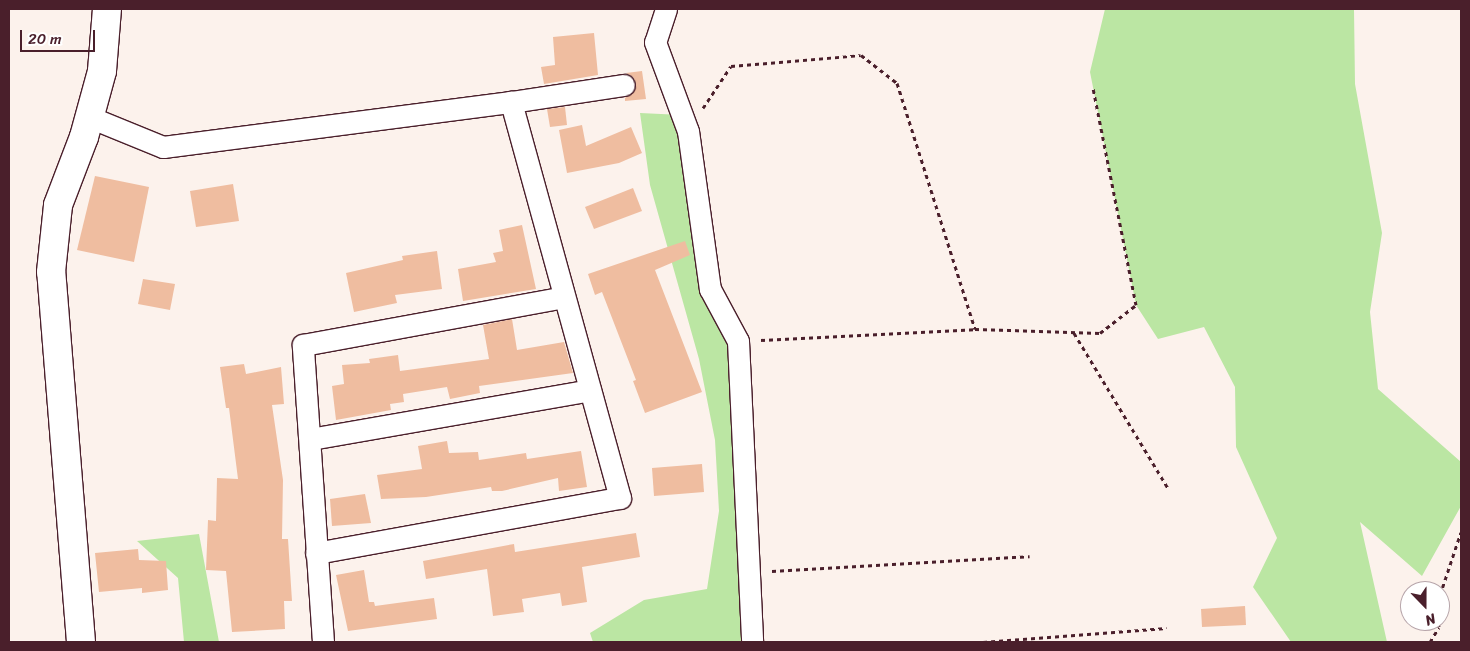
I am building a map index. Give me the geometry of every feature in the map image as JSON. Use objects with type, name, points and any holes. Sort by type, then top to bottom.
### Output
[{"type":"street","points":[[81,642],[51,272],[58,205],[84,137],[87,116],[102,71],[108,9]]},
{"type":"street","points":[[666,9],[655,42],[688,131],[710,289],[738,341],[752,642]]},
{"type":"street","points":[[87,116],[163,147],[511,102],[624,84]]},
{"type":"street","points":[[316,553],[620,498],[511,102]]},
{"type":"street","points":[[323,642],[303,345],[564,297]]},
{"type":"street","points":[[310,439],[590,390]]},
{"type":"path","points":[[688,131],[731,66],[860,55],[896,83],[975,329]]},
{"type":"path","points":[[738,341],[975,329],[1100,333],[1136,305],[1094,87]]},
{"type":"path","points":[[1074,332],[1168,488]]},
{"type":"path","points":[[1444,581],[1461,532]]},
{"type":"path","points":[[749,572],[1030,556]]},
{"type":"path","points":[[983,642],[1166,628]]},
{"type":"path","points":[[1430,642],[1437,631]]},
{"type":"green space","points":[[1105,9],[1354,9],[1355,84],[1382,233],[1370,312],[1378,389],[1461,462],[1461,506],[1422,576],[1360,522],[1387,642],[1291,642],[1253,587],[1277,538],[1236,447],[1235,387],[1204,327],[1158,339],[1136,305],[1090,72]]},
{"type":"green space","points":[[640,113],[682,115],[728,342],[752,642],[593,642],[590,633],[644,600],[707,589],[719,511],[715,440],[699,359],[650,185]]},
{"type":"green space","points":[[199,534],[219,642],[184,642],[178,578],[137,541]]},
{"type":"building","points":[[594,33],[598,75],[544,84],[541,67],[555,65],[553,37]]},
{"type":"building","points":[[642,71],[646,99],[625,101],[625,98],[635,90],[636,84],[633,77],[626,73]]},
{"type":"building","points":[[565,107],[567,125],[550,127],[547,109]]},
{"type":"building","points":[[582,125],[586,146],[631,127],[642,153],[619,163],[567,173],[559,130]]},
{"type":"building","points":[[95,176],[149,187],[134,262],[77,250]]},
{"type":"building","points":[[233,184],[239,221],[196,227],[190,191]]},
{"type":"building","points":[[633,188],[642,211],[594,229],[585,207]]},
{"type":"building","points":[[522,225],[536,289],[463,301],[458,269],[496,262],[493,253],[503,251],[499,230]]},
{"type":"building","points":[[685,241],[690,255],[655,270],[702,392],[645,413],[633,381],[636,380],[602,292],[595,295],[588,274]]},
{"type":"building","points":[[437,251],[442,289],[395,295],[397,303],[354,312],[346,273],[403,260],[402,256]]},
{"type":"building","points":[[143,279],[175,284],[170,310],[138,304]]},
{"type":"building","points":[[512,319],[517,350],[564,342],[573,373],[479,386],[480,393],[450,399],[447,387],[403,394],[404,402],[390,404],[391,410],[336,420],[332,386],[344,384],[342,365],[370,363],[369,359],[398,355],[400,371],[489,359],[483,325]]},
{"type":"building","points":[[244,364],[246,374],[281,367],[284,404],[272,405],[283,480],[282,539],[288,539],[292,601],[284,601],[285,629],[232,632],[226,571],[206,570],[208,520],[216,521],[217,478],[238,479],[229,408],[226,408],[220,367]]},
{"type":"building","points":[[447,441],[449,453],[478,452],[479,460],[526,453],[527,459],[581,451],[587,487],[559,491],[558,478],[502,491],[492,491],[491,487],[426,497],[381,499],[377,475],[422,469],[418,446]]},
{"type":"building","points":[[702,464],[704,492],[654,496],[652,468]]},
{"type":"building","points":[[365,494],[371,523],[332,526],[330,499]]},
{"type":"building","points":[[636,533],[640,557],[582,567],[587,602],[562,606],[560,593],[522,599],[524,612],[493,616],[487,569],[426,579],[423,561],[514,544],[515,552]]},
{"type":"building","points":[[138,549],[139,560],[166,561],[168,590],[142,593],[142,588],[99,592],[95,553]]},
{"type":"building","points":[[364,570],[369,602],[374,602],[375,606],[434,598],[437,619],[348,631],[336,575]]},
{"type":"building","points":[[1245,606],[1246,625],[1202,627],[1201,609]]}]
